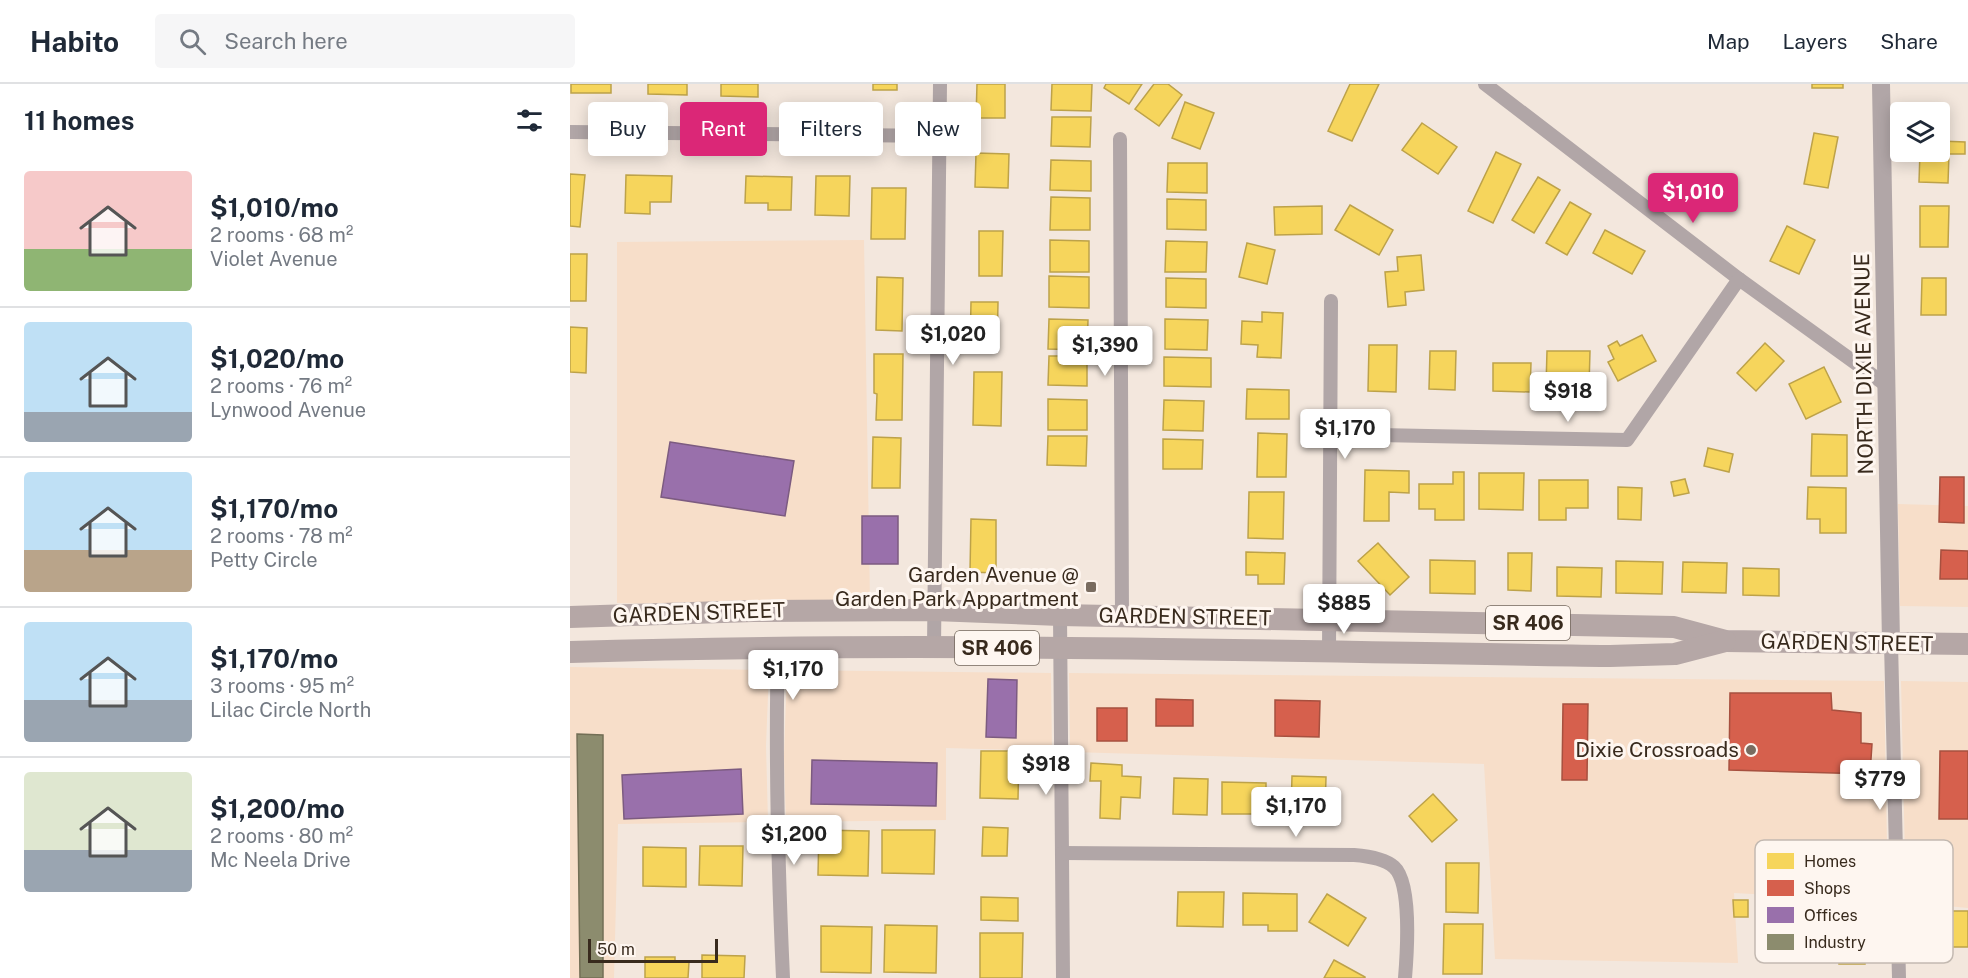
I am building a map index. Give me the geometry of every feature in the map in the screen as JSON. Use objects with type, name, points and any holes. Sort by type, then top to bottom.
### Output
[{"type":"main road","name":"GARDEN STREET","points":[[570,617],[776,611],[934,610],[1060,615],[1674,627],[1726,641],[1968,644]]},
{"type":"main road","name":"GARDEN STREET","points":[[570,651],[778,646],[1059,647],[1610,656],[1675,654],[1726,641]]},
{"type":"street","points":[[940,84],[940,102]]},
{"type":"street","points":[[1485,84],[1739,279],[1886,385]]},
{"type":"street","name":"NORTH DIXIE AVENUE","points":[[1881,84],[1891,643]]},
{"type":"street","points":[[570,132],[895,136]]},
{"type":"street","points":[[1120,139],[1122,616]]},
{"type":"street","points":[[934,647],[939,156]]},
{"type":"street","points":[[1330,434],[1627,440],[1739,279]]},
{"type":"street","points":[[1329,652],[1331,301]]},
{"type":"street","points":[[1060,615],[1064,978]]},
{"type":"street","points":[[1891,643],[1896,840]]},
{"type":"street","points":[[778,646],[775,756],[783,978]]},
{"type":"street","points":[[1062,853],[1371,857],[1393,866],[1404,884],[1406,893],[1406,975]]},
{"type":"street","points":[[1899,963],[1899,978]]},
{"type":"shaded area","points":[[864,240],[870,600],[617,603],[617,242]]},
{"type":"shaded area","points":[[1898,504],[1968,506],[1968,607],[1900,606]]},
{"type":"shaded area","points":[[570,667],[769,670],[766,746],[768,822],[618,824],[614,978],[570,978]]},
{"type":"shaded area","points":[[787,670],[1051,673],[1052,751],[946,748],[946,820],[786,822],[784,756]]},
{"type":"shaded area","points":[[1069,673],[1884,681],[1887,840],[1755,840],[1755,894],[1734,893],[1738,963],[1495,959],[1484,764],[1070,752]]},
{"type":"shaded area","points":[[1901,681],[1968,682],[1968,908],[1953,907],[1953,840],[1905,840]]},
{"type":"building: Homes","points":[[571,84],[611,84],[611,93],[571,93]]},
{"type":"building: Homes","points":[[648,84],[687,84],[687,95],[648,94]]},
{"type":"building: Homes","points":[[721,84],[758,84],[758,97],[721,96]]},
{"type":"building: Homes","points":[[873,84],[897,84],[897,90],[873,90]]},
{"type":"building: Homes","points":[[977,84],[1005,84],[1005,118],[981,118],[981,102],[976,102]]},
{"type":"building: Homes","points":[[1052,84],[1092,84],[1091,111],[1051,110]]},
{"type":"building: Homes","points":[[1106,84],[1142,84],[1129,104],[1104,88]]},
{"type":"building: Homes","points":[[1154,84],[1168,84],[1182,95],[1159,126],[1135,109]]},
{"type":"building: Homes","points":[[1350,84],[1379,84],[1352,141],[1328,131]]},
{"type":"building: Homes","points":[[1812,84],[1843,84],[1843,88],[1812,88]]},
{"type":"building: Homes","points":[[1185,102],[1214,113],[1200,149],[1172,138]]},
{"type":"building: Homes","points":[[1052,117],[1091,117],[1090,147],[1051,146]]},
{"type":"building: Homes","points":[[1422,123],[1457,147],[1438,174],[1402,150]]},
{"type":"building: Homes","points":[[1814,133],[1838,137],[1828,188],[1804,184]]},
{"type":"building: Homes","points":[[1950,141],[1965,142],[1965,154],[1950,154]]},
{"type":"building: Homes","points":[[1496,152],[1521,164],[1493,223],[1468,211]]},
{"type":"building: Homes","points":[[981,153],[1009,154],[1008,188],[975,187],[976,156],[981,156]]},
{"type":"building: Homes","points":[[1051,160],[1091,161],[1091,191],[1050,190]]},
{"type":"building: Homes","points":[[1920,162],[1949,162],[1948,183],[1919,182]]},
{"type":"building: Homes","points":[[1168,163],[1207,163],[1207,193],[1167,192]]},
{"type":"building: Homes","points":[[570,174],[585,175],[580,227],[570,226]]},
{"type":"building: Homes","points":[[626,175],[672,176],[671,202],[650,202],[650,214],[625,213]]},
{"type":"building: Homes","points":[[746,176],[792,177],[791,210],[768,210],[768,203],[745,203]]},
{"type":"building: Homes","points":[[816,176],[850,176],[849,216],[815,215]]},
{"type":"building: Homes","points":[[1538,177],[1560,190],[1534,233],[1512,220]]},
{"type":"building: Homes","points":[[872,188],[906,188],[905,239],[871,239]]},
{"type":"building: Homes","points":[[1051,197],[1090,198],[1090,230],[1050,230]]},
{"type":"building: Homes","points":[[1167,199],[1206,200],[1206,230],[1167,229]]},
{"type":"building: Homes","points":[[1570,202],[1591,214],[1567,255],[1546,243]]},
{"type":"building: Homes","points":[[1350,205],[1393,230],[1379,255],[1335,230]]},
{"type":"building: Homes","points":[[1322,206],[1322,234],[1275,235],[1274,207]]},
{"type":"building: Homes","points":[[1920,206],[1949,206],[1948,247],[1920,247]]},
{"type":"building: Homes","points":[[1787,226],[1815,240],[1799,274],[1770,261]]},
{"type":"building: Homes","points":[[1605,230],[1645,251],[1632,274],[1593,253]]},
{"type":"building: Homes","points":[[979,231],[1003,231],[1002,276],[979,276]]},
{"type":"building: Homes","points":[[1050,240],[1089,241],[1089,272],[1050,272]]},
{"type":"building: Homes","points":[[1166,241],[1207,242],[1206,272],[1165,272]]},
{"type":"building: Homes","points":[[1247,243],[1275,250],[1267,284],[1239,277]]},
{"type":"building: Homes","points":[[570,254],[587,254],[586,301],[570,301]]},
{"type":"building: Homes","points":[[1421,255],[1424,290],[1405,292],[1406,305],[1388,307],[1385,272],[1398,271],[1397,257]]},
{"type":"building: Homes","points":[[1049,276],[1089,277],[1089,308],[1049,307]]},
{"type":"building: Homes","points":[[877,277],[903,278],[902,331],[876,330]]},
{"type":"building: Homes","points":[[1166,278],[1206,279],[1206,308],[1166,307]]},
{"type":"building: Homes","points":[[1922,278],[1946,278],[1946,315],[1921,315]]},
{"type":"building: Homes","points":[[971,302],[998,302],[997,351],[970,350]]},
{"type":"building: Homes","points":[[1262,312],[1283,313],[1281,358],[1257,357],[1258,345],[1241,344],[1242,321],[1262,322]]},
{"type":"building: Homes","points":[[1049,319],[1088,320],[1087,350],[1048,349]]},
{"type":"building: Homes","points":[[1165,319],[1208,320],[1207,350],[1165,349]]},
{"type":"building: Homes","points":[[570,327],[587,328],[586,373],[570,372]]},
{"type":"building: Homes","points":[[1642,335],[1656,361],[1618,381],[1608,362],[1614,359],[1608,346],[1617,341],[1620,346]]},
{"type":"building: Homes","points":[[1765,343],[1784,361],[1756,391],[1737,373]]},
{"type":"building: Homes","points":[[1369,345],[1397,345],[1396,392],[1368,391]]},
{"type":"building: Homes","points":[[1430,351],[1456,351],[1455,390],[1429,389]]},
{"type":"building: Homes","points":[[1547,351],[1590,351],[1589,387],[1546,386]]},
{"type":"building: Homes","points":[[874,354],[903,354],[902,420],[876,420]]},
{"type":"building: Homes","points":[[1049,356],[1087,356],[1087,386],[1048,385]]},
{"type":"building: Homes","points":[[1164,357],[1211,358],[1211,387],[1164,386]]},
{"type":"building: Homes","points":[[1493,363],[1531,363],[1530,392],[1493,391]]},
{"type":"building: Homes","points":[[1824,367],[1841,402],[1806,419],[1789,384]]},
{"type":"building: Homes","points":[[974,372],[1002,372],[1001,426],[973,425]]},
{"type":"building: Homes","points":[[1247,389],[1289,390],[1289,419],[1246,419]]},
{"type":"building: Homes","points":[[1048,399],[1087,400],[1087,430],[1048,430]]},
{"type":"building: Homes","points":[[1164,400],[1204,401],[1203,431],[1163,430]]},
{"type":"building: Homes","points":[[1258,433],[1287,434],[1286,477],[1257,477]]},
{"type":"building: Homes","points":[[1812,434],[1847,435],[1847,476],[1811,476]]},
{"type":"building: Homes","points":[[1048,436],[1087,436],[1086,466],[1047,465]]},
{"type":"building: Homes","points":[[873,437],[901,438],[900,488],[872,488]]},
{"type":"building: Homes","points":[[1163,439],[1203,440],[1202,469],[1163,469]]},
{"type":"building: Homes","points":[[1708,448],[1733,454],[1729,472],[1704,466]]},
{"type":"building: Homes","points":[[1365,470],[1409,471],[1409,493],[1389,492],[1389,521],[1364,521]]},
{"type":"building: Homes","points":[[1453,472],[1464,472],[1464,520],[1435,520],[1435,509],[1419,509],[1419,484],[1453,484]]},
{"type":"building: Homes","points":[[1479,473],[1524,473],[1523,510],[1479,509]]},
{"type":"building: Homes","points":[[1685,479],[1689,493],[1674,496],[1671,482]]},
{"type":"building: Homes","points":[[1539,480],[1588,480],[1588,508],[1566,508],[1566,520],[1539,520]]},
{"type":"building: Homes","points":[[1618,487],[1642,488],[1641,520],[1618,519]]},
{"type":"building: Homes","points":[[1808,487],[1846,488],[1846,533],[1820,533],[1820,519],[1807,519]]},
{"type":"building: Homes","points":[[1249,492],[1284,492],[1283,539],[1248,538]]},
{"type":"building: Homes","points":[[971,519],[996,520],[996,573],[970,572]]},
{"type":"building: Homes","points":[[1378,543],[1409,577],[1390,595],[1358,561]]},
{"type":"building: Homes","points":[[1246,552],[1285,553],[1284,584],[1258,584],[1258,575],[1246,575]]},
{"type":"building: Homes","points":[[1508,553],[1532,553],[1531,591],[1508,590]]},
{"type":"building: Homes","points":[[1430,560],[1475,561],[1475,594],[1430,593]]},
{"type":"building: Homes","points":[[1616,561],[1663,562],[1662,594],[1616,593]]},
{"type":"building: Homes","points":[[1683,562],[1727,563],[1726,593],[1682,592]]},
{"type":"building: Homes","points":[[1557,567],[1602,568],[1601,597],[1557,596]]},
{"type":"building: Homes","points":[[1743,568],[1779,569],[1779,596],[1743,595]]},
{"type":"building: Homes","points":[[981,751],[1019,751],[1018,799],[980,798]]},
{"type":"building: Homes","points":[[1091,763],[1122,765],[1122,776],[1141,777],[1140,798],[1121,797],[1120,819],[1100,818],[1101,781],[1090,781]]},
{"type":"building: Homes","points":[[1292,776],[1326,777],[1325,811],[1291,810]]},
{"type":"building: Homes","points":[[1174,778],[1208,779],[1207,815],[1173,814]]},
{"type":"building: Homes","points":[[1222,782],[1266,783],[1266,814],[1222,814]]},
{"type":"building: Homes","points":[[1433,794],[1457,820],[1432,842],[1409,816]]},
{"type":"building: Homes","points":[[983,827],[1008,828],[1007,856],[982,856]]},
{"type":"building: Homes","points":[[819,830],[869,831],[868,876],[818,875]]},
{"type":"building: Homes","points":[[882,830],[935,830],[934,874],[882,873]]},
{"type":"building: Homes","points":[[700,846],[743,846],[742,886],[699,885]]},
{"type":"building: Homes","points":[[643,847],[686,848],[686,887],[643,886]]},
{"type":"building: Homes","points":[[1446,863],[1479,863],[1478,913],[1446,912]]},
{"type":"building: Homes","points":[[1178,892],[1224,892],[1223,927],[1177,926]]},
{"type":"building: Homes","points":[[1243,893],[1297,894],[1297,931],[1268,931],[1268,925],[1243,925]]},
{"type":"building: Homes","points":[[1327,894],[1366,918],[1348,946],[1309,922]]},
{"type":"building: Homes","points":[[981,897],[1018,898],[1018,921],[981,920]]},
{"type":"building: Homes","points":[[1733,900],[1748,900],[1748,917],[1734,917]]},
{"type":"building: Homes","points":[[1953,911],[1968,911],[1968,947],[1953,947]]},
{"type":"building: Homes","points":[[1444,924],[1483,924],[1482,974],[1443,974]]},
{"type":"building: Homes","points":[[885,925],[937,926],[936,973],[884,972]]},
{"type":"building: Homes","points":[[821,926],[872,927],[871,973],[821,972]]},
{"type":"building: Homes","points":[[980,933],[1023,933],[1022,978],[980,978]]},
{"type":"building: Homes","points":[[702,955],[745,956],[744,978],[702,978]]},
{"type":"building: Homes","points":[[645,957],[675,957],[675,962],[689,962],[688,978],[645,978]]},
{"type":"building: Homes","points":[[1334,960],[1365,977],[1365,978],[1324,978]]},
{"type":"building: Homes","points":[[1839,963],[1865,963],[1865,964]]},
{"type":"building: Shops","points":[[1940,477],[1964,477],[1964,523],[1939,522]]},
{"type":"building: Shops","points":[[1941,550],[1968,551],[1968,579],[1940,579]]},
{"type":"building: Shops","points":[[1730,693],[1831,693],[1832,710],[1861,713],[1861,743],[1872,744],[1870,774],[1729,770]]},
{"type":"building: Shops","points":[[1156,699],[1193,700],[1193,726],[1156,726]]},
{"type":"building: Shops","points":[[1275,700],[1320,701],[1319,737],[1275,736]]},
{"type":"building: Shops","points":[[1563,704],[1588,704],[1587,780],[1562,780]]},
{"type":"building: Shops","points":[[1097,708],[1127,708],[1127,741],[1097,741]]},
{"type":"building: Shops","points":[[1940,751],[1968,751],[1968,819],[1939,819]]},
{"type":"building: Offices","points":[[670,442],[794,461],[785,516],[661,497]]},
{"type":"building: Offices","points":[[862,516],[898,516],[898,564],[862,564]]},
{"type":"building: Offices","points":[[988,679],[1017,680],[1016,738],[986,737]]},
{"type":"building: Offices","points":[[812,760],[937,763],[936,806],[811,804]]},
{"type":"building: Offices","points":[[741,769],[743,814],[624,819],[622,775]]},
{"type":"building: Industry","points":[[577,734],[603,735],[603,978],[580,978]]},
{"type":"place","name":"Garden Avenue @ Garden Park Appartment","points":[[1091,587]]},
{"type":"place","name":"Dixie Crossroads","points":[[1751,750]]}]
